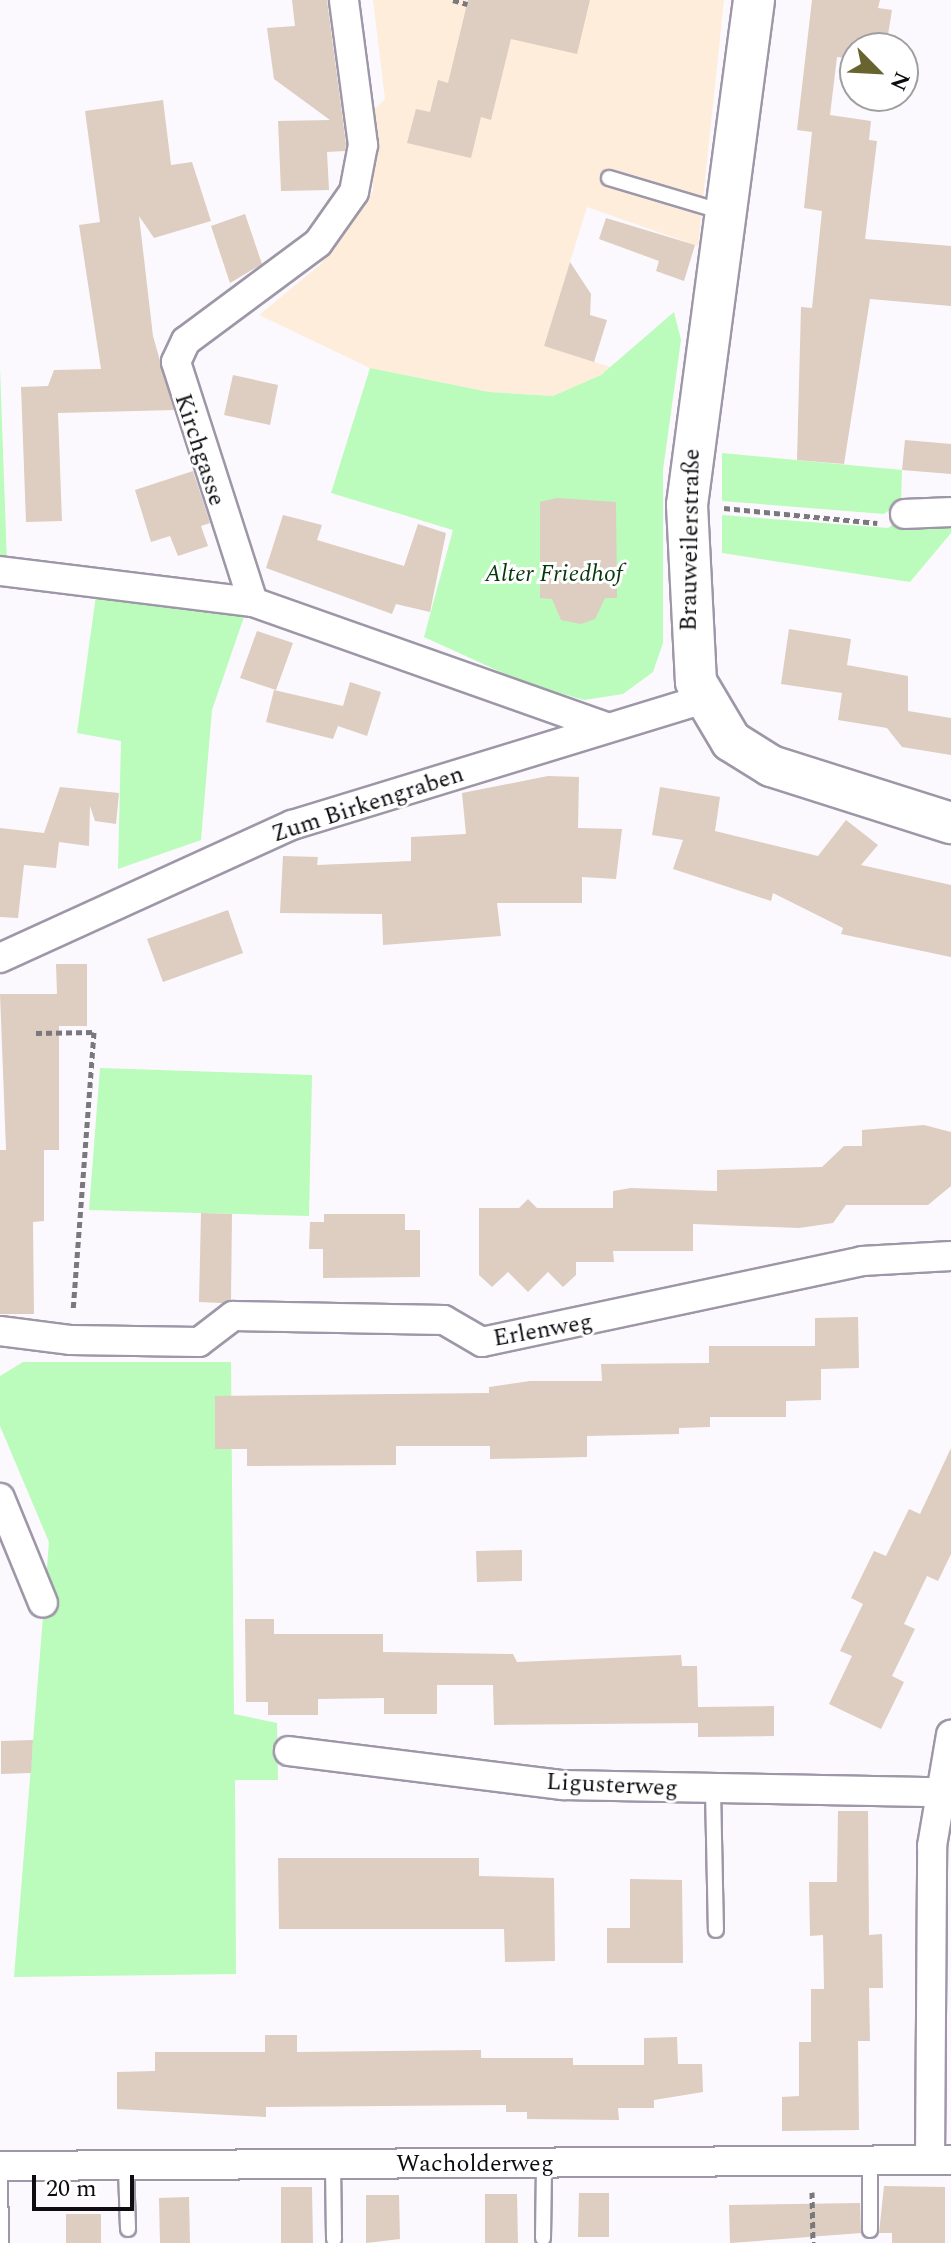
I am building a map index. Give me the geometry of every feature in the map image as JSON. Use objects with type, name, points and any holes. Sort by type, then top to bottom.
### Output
[{"type":"street","name":"Kirchgasse","points":[[253,602],[176,362],[186,341],[318,243],[354,192],[363,145],[344,0]]},
{"type":"street","name":"Brauweilerstraße","points":[[754,0],[687,505],[689,636],[702,700],[731,741],[771,766],[951,823]]},
{"type":"street","points":[[905,514],[951,512]]},
{"type":"street","points":[[0,571],[253,602],[606,727]]},
{"type":"street","name":"Zum Birkengraben","points":[[0,958],[292,825],[568,746],[606,727],[702,700]]},
{"type":"street","name":"Erlenweg","points":[[0,1331],[71,1340],[199,1342],[233,1316],[444,1320],[482,1342],[862,1261],[951,1256]]},
{"type":"street","points":[[0,1498],[43,1603]]},
{"type":"street","points":[[941,2160],[937,1792],[951,1735]]},
{"type":"street","name":"Ligusterweg","points":[[289,1751],[457,1777],[713,1790],[881,1786],[937,1792]]},
{"type":"street","name":"Wacholderweg","points":[[0,2166],[126,2168],[941,2160]]},
{"type":"lane","points":[[609,178],[726,213]]},
{"type":"lane","points":[[713,1790],[716,1930]]},
{"type":"lane","points":[[870,2162],[870,2230]]},
{"type":"lane","points":[[543,2238],[544,2164]]},
{"type":"lane","points":[[333,2165],[334,2239]]},
{"type":"lane","points":[[0,2166],[1,2243]]},
{"type":"lane","points":[[126,2168],[128,2229]]},
{"type":"path","points":[[453,0],[467,4]]},
{"type":"path","points":[[687,505],[883,524],[905,514]]},
{"type":"path","points":[[36,1033],[94,1032],[71,1340]]},
{"type":"path","points":[[812,2162],[813,2243]]},
{"type":"shaded area","points":[[373,0],[724,0],[698,246],[587,207],[544,346],[611,367],[601,375],[553,396],[489,392],[370,368],[259,315],[320,265],[373,191],[374,110],[385,99]]},
{"type":"green space","name":"Alter Friedhof","points":[[674,312],[681,340],[663,470],[663,643],[653,672],[623,694],[584,700],[525,683],[424,637],[453,530],[331,493],[370,368],[489,392],[553,396],[601,375]]},
{"type":"green space","points":[[0,368],[7,563],[0,562]]},
{"type":"green space","points":[[722,453],[902,470],[901,502],[884,514],[722,501]]},
{"type":"green space","points":[[722,515],[888,528],[905,516],[951,520],[951,533],[910,582],[722,553]]},
{"type":"green space","points":[[96,595],[245,614],[212,710],[201,840],[118,869],[121,741],[77,733]]},
{"type":"green space","points":[[100,1068],[312,1075],[309,1216],[89,1210]]},
{"type":"green space","points":[[23,1362],[231,1362],[234,1714],[277,1723],[278,1780],[235,1780],[236,1974],[14,1977],[49,1542],[0,1426],[0,1376]]},
{"type":"building","points":[[292,0],[327,0],[346,144],[345,151],[327,152],[329,190],[281,191],[278,121],[330,120],[274,79],[267,28],[295,26]]},
{"type":"building","points":[[468,0],[590,0],[577,54],[511,39],[491,120],[481,117],[471,158],[407,143],[416,109],[430,112],[438,80],[448,83]]},
{"type":"building","points":[[812,0],[880,0],[878,8],[892,10],[888,32],[839,32],[839,57],[830,115],[871,121],[869,140],[877,141],[865,239],[951,246],[951,306],[870,299],[844,464],[797,460],[801,307],[812,308],[822,211],[804,208],[812,132],[797,130]]},
{"type":"building","points":[[163,100],[171,165],[192,162],[211,221],[154,238],[139,216],[153,336],[174,410],[58,413],[62,521],[26,522],[21,387],[48,386],[54,370],[101,369],[79,225],[100,222],[85,111]]},
{"type":"building","points":[[245,214],[262,264],[230,283],[211,226]]},
{"type":"building","points":[[606,218],[695,245],[684,281],[656,271],[659,261],[599,239]]},
{"type":"building","points":[[570,262],[591,294],[590,315],[607,320],[594,362],[544,346]]},
{"type":"building","points":[[233,375],[278,385],[270,425],[224,415]]},
{"type":"building","points":[[905,440],[951,444],[951,474],[902,470]]},
{"type":"building","points":[[193,471],[210,523],[201,526],[208,546],[178,556],[170,536],[151,542],[135,490]]},
{"type":"building","points":[[557,498],[616,502],[617,598],[605,598],[595,619],[581,624],[561,620],[552,599],[540,598],[540,502]]},
{"type":"building","points":[[283,515],[322,525],[317,540],[404,566],[418,524],[446,533],[430,612],[396,604],[392,614],[266,568]]},
{"type":"building","points":[[789,629],[851,639],[847,665],[908,676],[908,711],[951,718],[951,755],[902,747],[887,728],[838,720],[842,693],[781,684]]},
{"type":"building","points":[[257,631],[293,643],[276,690],[240,678]]},
{"type":"building","points":[[350,682],[381,692],[367,736],[338,726],[333,739],[266,722],[274,690],[343,706]]},
{"type":"building","points":[[548,776],[579,777],[578,828],[622,829],[616,879],[582,877],[582,903],[497,903],[501,936],[383,945],[382,914],[280,913],[283,856],[318,857],[317,865],[411,861],[411,837],[466,834],[462,793]]},
{"type":"building","points":[[60,787],[119,793],[116,824],[95,821],[90,806],[89,846],[59,842],[56,868],[24,865],[18,918],[0,917],[0,828],[44,833]]},
{"type":"building","points":[[660,787],[720,797],[715,831],[818,856],[846,820],[878,845],[861,865],[951,885],[951,957],[841,934],[843,928],[773,893],[771,901],[673,869],[683,840],[652,835]]},
{"type":"building","points":[[228,910],[243,953],[163,982],[147,939]]},
{"type":"building","points":[[56,964],[87,964],[87,1026],[59,1026],[59,1150],[44,1150],[44,1221],[33,1222],[34,1314],[0,1314],[0,1150],[6,1150],[0,994],[57,994]]},
{"type":"building","points":[[924,1125],[951,1132],[951,1186],[928,1205],[846,1205],[833,1223],[799,1228],[693,1224],[693,1251],[613,1251],[614,1262],[576,1262],[576,1275],[563,1287],[548,1272],[528,1292],[508,1272],[492,1287],[479,1275],[479,1208],[519,1208],[528,1199],[537,1208],[613,1208],[613,1191],[631,1188],[717,1191],[717,1170],[822,1167],[844,1146],[862,1146],[862,1130]]},
{"type":"building","points":[[201,1213],[232,1214],[231,1300],[222,1303],[199,1302]]},
{"type":"building","points":[[324,1214],[405,1214],[405,1230],[420,1230],[420,1277],[323,1278],[323,1249],[309,1249],[310,1222],[324,1222]]},
{"type":"building","points":[[858,1317],[859,1368],[821,1369],[821,1400],[786,1401],[786,1417],[710,1417],[710,1427],[679,1428],[679,1434],[587,1436],[587,1457],[490,1459],[490,1446],[396,1446],[396,1465],[247,1466],[247,1449],[215,1449],[215,1396],[489,1393],[489,1387],[530,1381],[602,1381],[601,1364],[709,1363],[709,1346],[815,1346],[815,1318]]},
{"type":"building","points":[[951,1448],[951,1554],[938,1581],[927,1576],[904,1624],[915,1629],[892,1676],[904,1682],[881,1729],[829,1704],[852,1656],[840,1651],[863,1604],[851,1598],[874,1551],[886,1556],[909,1509],[920,1514]]},
{"type":"building","points":[[522,1550],[522,1581],[477,1582],[476,1551]]},
{"type":"building","points":[[245,1619],[274,1619],[274,1634],[383,1634],[383,1652],[513,1654],[517,1662],[681,1655],[682,1666],[697,1666],[698,1707],[774,1706],[774,1736],[698,1737],[698,1723],[494,1725],[493,1685],[437,1685],[437,1714],[384,1714],[384,1698],[318,1699],[318,1715],[268,1715],[268,1702],[246,1702]]},
{"type":"building","points":[[33,1740],[31,1773],[1,1774],[1,1741]]},
{"type":"building","points":[[838,1811],[868,1811],[869,1935],[882,1934],[883,1988],[869,1988],[870,2041],[858,2041],[859,2130],[782,2131],[782,2097],[799,2096],[799,2042],[811,2042],[811,1989],[824,1989],[823,1935],[810,1936],[809,1882],[837,1882]]},
{"type":"building","points":[[278,1858],[479,1858],[479,1876],[554,1878],[555,1961],[505,1962],[504,1929],[279,1929]]},
{"type":"building","points":[[630,1879],[682,1880],[683,1963],[607,1963],[607,1928],[630,1928]]},
{"type":"building","points":[[265,2035],[297,2035],[297,2052],[481,2050],[481,2058],[573,2058],[573,2065],[644,2065],[644,2038],[677,2037],[678,2064],[702,2064],[703,2092],[654,2100],[654,2108],[618,2108],[619,2120],[527,2119],[527,2112],[506,2112],[506,2105],[266,2107],[266,2117],[117,2109],[117,2072],[155,2071],[155,2052],[265,2052]]},
{"type":"building","points":[[884,2186],[945,2187],[945,2243],[892,2243],[892,2233],[879,2233]]},
{"type":"building","points":[[281,2187],[312,2187],[313,2243],[281,2243]]},
{"type":"building","points":[[579,2193],[609,2193],[609,2237],[578,2237]]},
{"type":"building","points":[[485,2194],[517,2194],[518,2243],[485,2243]]},
{"type":"building","points":[[366,2195],[399,2195],[400,2239],[366,2243]]},
{"type":"building","points":[[189,2197],[190,2243],[160,2243],[159,2198]]},
{"type":"building","points":[[860,2203],[861,2233],[730,2243],[729,2205]]},
{"type":"building","points":[[66,2214],[101,2214],[101,2243],[66,2243]]}]
